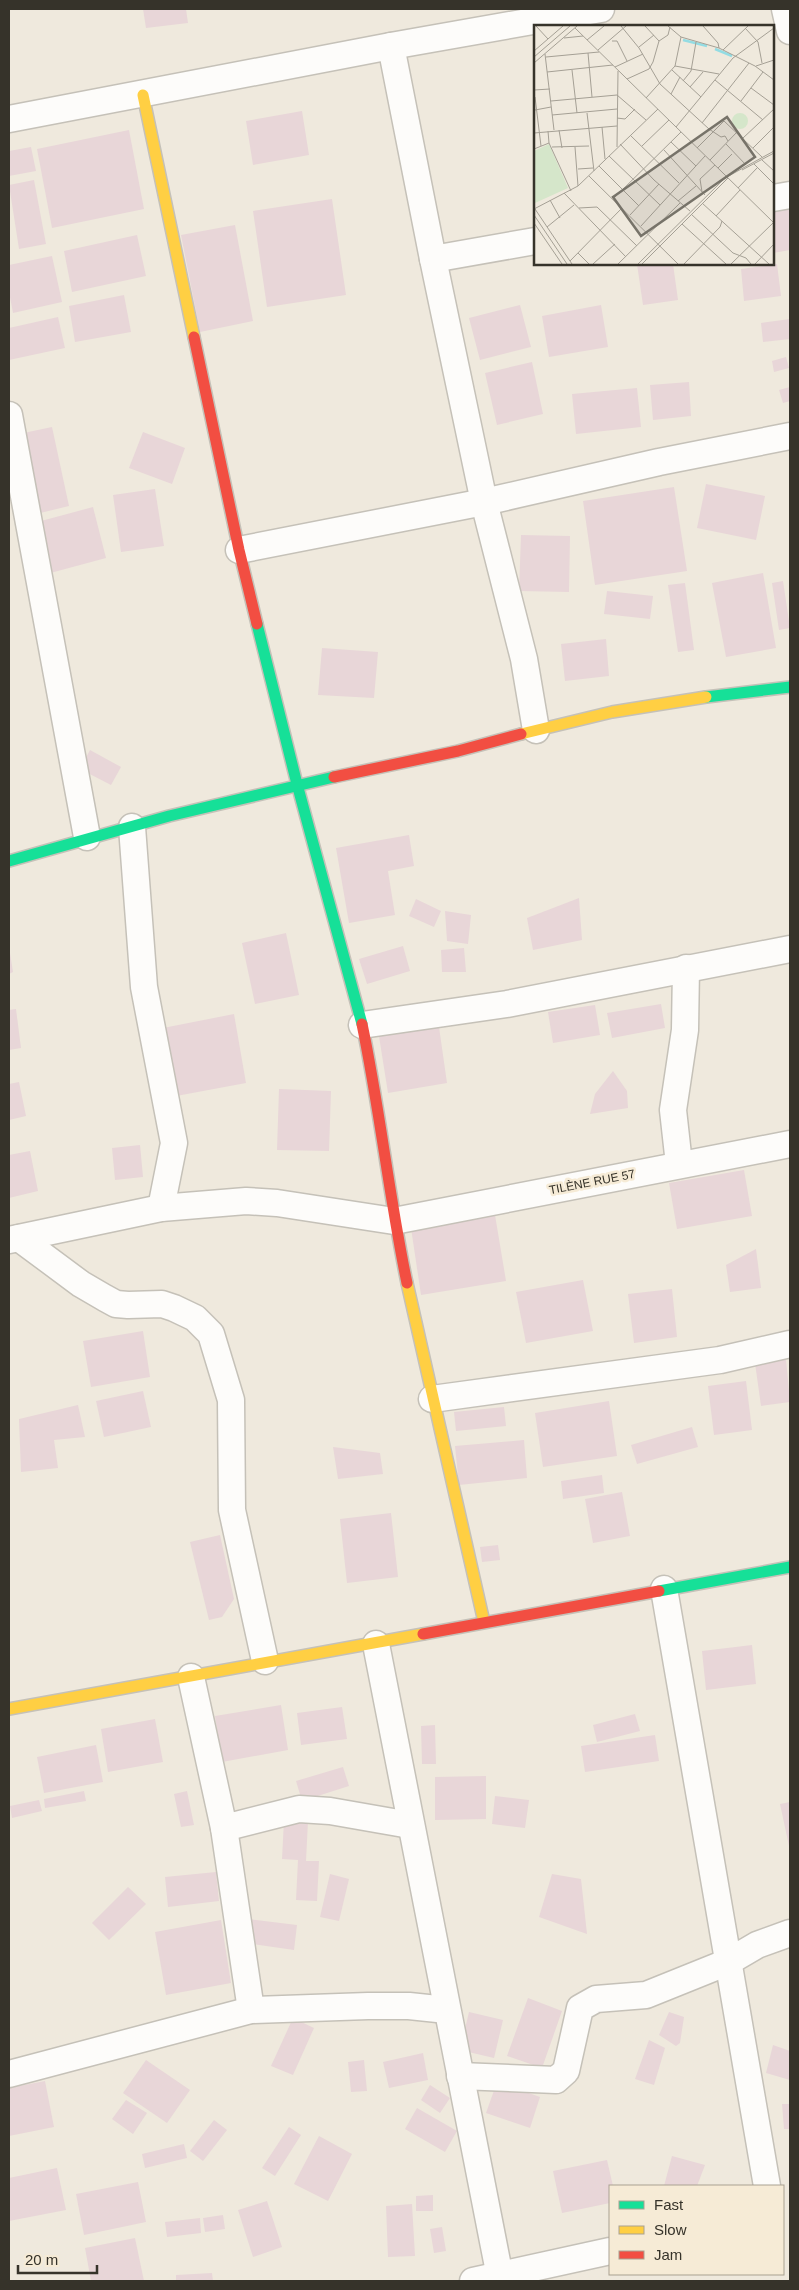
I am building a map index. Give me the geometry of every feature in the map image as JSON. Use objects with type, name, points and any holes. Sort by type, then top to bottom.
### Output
[{"type":"street","points":[[9,119],[142,95],[559,13],[601,9]]},
{"type":"street","points":[[785,9],[790,31]]},
{"type":"street","points":[[391,46],[484,502],[524,659],[536,730]]},
{"type":"street","points":[[142,95],[240,550],[298,784],[362,1025],[387,1160],[394,1221],[432,1399],[484,1622]]},
{"type":"street","points":[[774,198],[790,195]]},
{"type":"street","points":[[433,259],[534,241]]},
{"type":"street","points":[[9,415],[87,837]]},
{"type":"street","points":[[240,550],[484,502],[668,460],[790,436]]},
{"type":"street","points":[[9,861],[87,837],[132,828],[298,784],[438,756],[634,707],[730,693],[790,687]]},
{"type":"street","points":[[132,828],[144,987],[174,1143],[161,1208]]},
{"type":"street","points":[[362,1025],[506,1004],[790,949]]},
{"type":"street","points":[[679,1164],[672,1110],[685,1030],[686,968]]},
{"type":"street","name":"TILÈNE RUE 57","points":[[394,1221],[679,1164],[790,1144]]},
{"type":"street","points":[[14,1239],[161,1208],[246,1201],[277,1203],[394,1221]]},
{"type":"street","points":[[14,1239],[81,1284],[116,1304],[162,1304],[195,1318],[211,1334],[231,1400],[232,1510],[265,1661]]},
{"type":"street","points":[[432,1399],[720,1360],[790,1344]]},
{"type":"street","points":[[9,1709],[265,1661],[376,1644],[484,1622],[790,1567]]},
{"type":"street","points":[[664,1589],[767,2185]]},
{"type":"street","points":[[376,1644],[500,2277]]},
{"type":"street","points":[[191,1676],[224,1828],[251,2010]]},
{"type":"street","points":[[224,1828],[299,1809],[330,1811],[410,1825]]},
{"type":"street","points":[[460,2076],[556,2080],[566,2071],[580,2008],[596,1999],[646,1995],[728,1962],[757,1945],[790,1933]]},
{"type":"street","points":[[9,2074],[251,2010],[410,2006],[448,2010]]},
{"type":"street","points":[[474,2281],[500,2277],[609,2252]]},
{"type":"building","points":[[143,9],[186,9],[188,23],[146,28]]},
{"type":"building","points":[[302,111],[309,155],[253,165],[246,121]]},
{"type":"building","points":[[129,130],[144,209],[52,228],[37,149]]},
{"type":"building","points":[[31,147],[36,171],[9,176],[9,151]]},
{"type":"building","points":[[34,180],[46,244],[19,249],[9,185]]},
{"type":"building","points":[[332,199],[346,295],[267,307],[253,211]]},
{"type":"building","points":[[790,209],[790,250],[774,253],[774,212]]},
{"type":"building","points":[[235,225],[253,321],[200,332],[181,235]]},
{"type":"building","points":[[137,235],[146,276],[72,292],[64,251]]},
{"type":"building","points":[[52,256],[62,302],[13,313],[9,292],[9,265]]},
{"type":"building","points":[[777,264],[781,296],[744,301],[741,269]]},
{"type":"building","points":[[637,265],[673,265],[678,300],[643,305]]},
{"type":"building","points":[[124,295],[131,332],[75,342],[69,306]]},
{"type":"building","points":[[520,305],[531,347],[480,360],[469,318]]},
{"type":"building","points":[[601,305],[608,347],[549,357],[542,316]]},
{"type":"building","points":[[58,317],[65,348],[9,360],[9,328]]},
{"type":"building","points":[[790,319],[790,339],[763,342],[761,323]]},
{"type":"building","points":[[786,357],[789,368],[774,372],[772,361]]},
{"type":"building","points":[[532,362],[543,414],[497,425],[485,373]]},
{"type":"building","points":[[689,382],[691,416],[653,420],[650,385]]},
{"type":"building","points":[[790,387],[790,401],[783,403],[779,390]]},
{"type":"building","points":[[637,388],[641,427],[576,434],[572,394]]},
{"type":"building","points":[[52,427],[69,506],[32,515],[14,435]]},
{"type":"building","points":[[143,432],[185,448],[172,484],[129,468]]},
{"type":"building","points":[[706,484],[765,496],[756,540],[697,528]]},
{"type":"building","points":[[674,487],[687,571],[595,585],[583,501]]},
{"type":"building","points":[[155,489],[164,546],[121,552],[113,495]]},
{"type":"building","points":[[93,507],[106,558],[43,575],[30,524]]},
{"type":"building","points":[[521,535],[570,536],[569,592],[519,591]]},
{"type":"building","points":[[763,573],[776,648],[726,657],[712,583]]},
{"type":"building","points":[[783,581],[790,628],[779,630],[772,583]]},
{"type":"building","points":[[685,583],[694,650],[678,652],[668,585]]},
{"type":"building","points":[[607,591],[653,596],[650,619],[604,614]]},
{"type":"building","points":[[606,639],[609,676],[565,681],[561,644]]},
{"type":"building","points":[[322,648],[378,652],[374,698],[318,695]]},
{"type":"building","points":[[90,750],[121,767],[111,785],[80,769]]},
{"type":"building","points":[[409,835],[414,866],[388,871],[395,915],[349,923],[336,848]]},
{"type":"building","points":[[579,898],[582,940],[533,950],[527,918]]},
{"type":"building","points":[[416,899],[441,911],[434,927],[409,916]]},
{"type":"building","points":[[445,911],[471,915],[468,944],[447,941]]},
{"type":"building","points":[[286,933],[299,995],[255,1004],[242,943]]},
{"type":"building","points":[[403,946],[410,971],[367,984],[359,959]]},
{"type":"building","points":[[9,947],[13,972],[9,974]]},
{"type":"building","points":[[464,948],[466,972],[442,972],[441,950]]},
{"type":"building","points":[[661,1004],[665,1028],[612,1038],[607,1013]]},
{"type":"building","points":[[595,1005],[600,1035],[553,1043],[548,1012]]},
{"type":"building","points":[[16,1009],[21,1048],[9,1050],[9,1010]]},
{"type":"building","points":[[234,1014],[246,1083],[171,1097],[158,1029]]},
{"type":"building","points":[[438,1020],[447,1083],[388,1093],[378,1030]]},
{"type":"building","points":[[613,1071],[627,1091],[628,1108],[590,1114],[595,1094]]},
{"type":"building","points":[[19,1082],[26,1116],[9,1120],[9,1084]]},
{"type":"building","points":[[279,1089],[331,1091],[329,1151],[277,1150]]},
{"type":"building","points":[[140,1145],[143,1177],[115,1180],[112,1148]]},
{"type":"building","points":[[30,1151],[38,1191],[9,1198],[9,1155]]},
{"type":"building","points":[[744,1170],[752,1216],[677,1229],[669,1183]]},
{"type":"building","points":[[495,1215],[506,1281],[421,1295],[411,1228]]},
{"type":"building","points":[[756,1249],[761,1288],[730,1292],[726,1265]]},
{"type":"building","points":[[583,1280],[593,1331],[526,1343],[516,1292]]},
{"type":"building","points":[[672,1289],[677,1337],[634,1343],[628,1294]]},
{"type":"building","points":[[143,1331],[150,1377],[91,1387],[83,1341]]},
{"type":"building","points":[[786,1359],[790,1402],[761,1406],[755,1363]]},
{"type":"building","points":[[746,1381],[752,1430],[714,1435],[708,1386]]},
{"type":"building","points":[[143,1391],[151,1427],[104,1437],[96,1401]]},
{"type":"building","points":[[609,1401],[617,1456],[543,1467],[535,1413]]},
{"type":"building","points":[[78,1405],[85,1437],[54,1440],[58,1468],[21,1472],[19,1419]]},
{"type":"building","points":[[504,1407],[506,1426],[456,1431],[454,1412]]},
{"type":"building","points":[[692,1427],[698,1447],[637,1464],[631,1445]]},
{"type":"building","points":[[524,1440],[527,1478],[459,1485],[455,1446]]},
{"type":"building","points":[[333,1447],[380,1453],[383,1474],[338,1479]]},
{"type":"building","points":[[602,1475],[604,1493],[563,1499],[561,1481]]},
{"type":"building","points":[[622,1492],[630,1536],[593,1543],[585,1499]]},
{"type":"building","points":[[391,1513],[398,1577],[347,1583],[340,1519]]},
{"type":"building","points":[[220,1535],[234,1599],[222,1617],[209,1620],[190,1542]]},
{"type":"building","points":[[498,1545],[500,1560],[482,1562],[480,1547]]},
{"type":"building","points":[[752,1645],[756,1684],[706,1690],[702,1651]]},
{"type":"building","points":[[281,1705],[288,1750],[222,1762],[215,1716]]},
{"type":"building","points":[[342,1707],[347,1739],[301,1745],[297,1713]]},
{"type":"building","points":[[635,1714],[640,1731],[597,1742],[593,1725]]},
{"type":"building","points":[[155,1719],[163,1762],[108,1772],[101,1729]]},
{"type":"building","points":[[435,1725],[436,1764],[422,1764],[421,1726]]},
{"type":"building","points":[[655,1735],[659,1761],[585,1772],[581,1746]]},
{"type":"building","points":[[96,1745],[103,1782],[44,1793],[37,1757]]},
{"type":"building","points":[[343,1767],[349,1786],[302,1801],[296,1781]]},
{"type":"building","points":[[486,1776],[486,1819],[435,1820],[435,1777]]},
{"type":"building","points":[[84,1791],[86,1801],[45,1808],[44,1799]]},
{"type":"building","points":[[187,1791],[194,1825],[181,1827],[174,1794]]},
{"type":"building","points":[[495,1796],[529,1800],[525,1828],[492,1824]]},
{"type":"building","points":[[39,1800],[42,1811],[12,1818],[10,1806]]},
{"type":"building","points":[[790,1802],[790,1846],[789,1846],[780,1804]]},
{"type":"building","points":[[284,1820],[308,1821],[306,1861],[319,1861],[317,1901],[296,1900],[298,1860],[282,1859]]},
{"type":"building","points":[[216,1872],[219,1901],[168,1907],[165,1877]]},
{"type":"building","points":[[330,1874],[349,1879],[339,1921],[320,1917]]},
{"type":"building","points":[[552,1874],[581,1879],[587,1934],[539,1917]]},
{"type":"building","points":[[128,1887],[146,1904],[109,1940],[92,1923]]},
{"type":"building","points":[[248,1919],[297,1925],[294,1950],[245,1943]]},
{"type":"building","points":[[221,1920],[231,1983],[166,1995],[155,1932]]},
{"type":"building","points":[[528,1998],[562,2011],[542,2068],[507,2056]]},
{"type":"building","points":[[469,2012],[503,2020],[494,2058],[460,2050]]},
{"type":"building","points":[[669,2012],[684,2017],[680,2043],[676,2046],[659,2035]]},
{"type":"building","points":[[293,2018],[314,2028],[293,2075],[271,2066]]},
{"type":"building","points":[[649,2040],[665,2048],[654,2085],[635,2079]]},
{"type":"building","points":[[773,2045],[790,2051],[790,2080],[766,2073]]},
{"type":"building","points":[[423,2053],[428,2080],[389,2088],[383,2062]]},
{"type":"building","points":[[146,2060],[190,2090],[167,2123],[123,2093]]},
{"type":"building","points":[[364,2060],[367,2091],[351,2092],[348,2062]]},
{"type":"building","points":[[45,2081],[54,2127],[9,2136],[9,2088]]},
{"type":"building","points":[[497,2082],[540,2097],[530,2128],[486,2113]]},
{"type":"building","points":[[430,2085],[450,2098],[440,2113],[421,2100]]},
{"type":"building","points":[[126,2100],[147,2113],[133,2134],[112,2119]]},
{"type":"building","points":[[782,2104],[790,2104],[790,2129],[784,2129]]},
{"type":"building","points":[[417,2108],[457,2131],[445,2152],[405,2129]]},
{"type":"building","points":[[214,2120],[227,2130],[203,2161],[190,2151]]},
{"type":"building","points":[[289,2127],[301,2135],[275,2176],[262,2168]]},
{"type":"building","points":[[319,2136],[352,2154],[328,2201],[294,2184]]},
{"type":"building","points":[[184,2144],[187,2158],[145,2168],[142,2154]]},
{"type":"building","points":[[672,2156],[705,2165],[697,2185],[664,2185]]},
{"type":"building","points":[[607,2160],[613,2185],[609,2185],[609,2203],[562,2213],[553,2171]]},
{"type":"building","points":[[57,2168],[66,2210],[9,2221],[9,2178]]},
{"type":"building","points":[[138,2182],[146,2222],[84,2235],[76,2194]]},
{"type":"building","points":[[433,2195],[433,2211],[416,2211],[416,2196]]},
{"type":"building","points":[[267,2201],[282,2247],[253,2257],[238,2210]]},
{"type":"building","points":[[412,2204],[415,2256],[388,2257],[386,2206]]},
{"type":"building","points":[[223,2215],[225,2229],[205,2232],[203,2218]]},
{"type":"building","points":[[200,2218],[201,2233],[167,2237],[165,2222]]},
{"type":"building","points":[[442,2227],[446,2251],[434,2253],[430,2229]]},
{"type":"building","points":[[135,2238],[144,2281],[91,2281],[85,2248]]},
{"type":"building","points":[[212,2273],[213,2281],[176,2281],[176,2275]]},
{"type":"traffic: fast","points":[[257,624],[297,784],[362,1024]]},
{"type":"traffic: fast","points":[[706,697],[790,687]]},
{"type":"traffic: fast","points":[[9,861],[169,816],[334,777]]},
{"type":"traffic: fast","points":[[659,1591],[790,1567]]},
{"type":"traffic: slow","points":[[143,95],[194,337]]},
{"type":"traffic: slow","points":[[521,734],[612,712],[706,697]]},
{"type":"traffic: slow","points":[[407,1283],[484,1622]]},
{"type":"traffic: slow","points":[[9,1709],[423,1634]]},
{"type":"traffic: jam","points":[[194,337],[239,550],[257,624]]},
{"type":"traffic: jam","points":[[334,777],[458,751],[521,734]]},
{"type":"traffic: jam","points":[[362,1024],[407,1283]]},
{"type":"traffic: jam","points":[[423,1634],[659,1591]]}]
